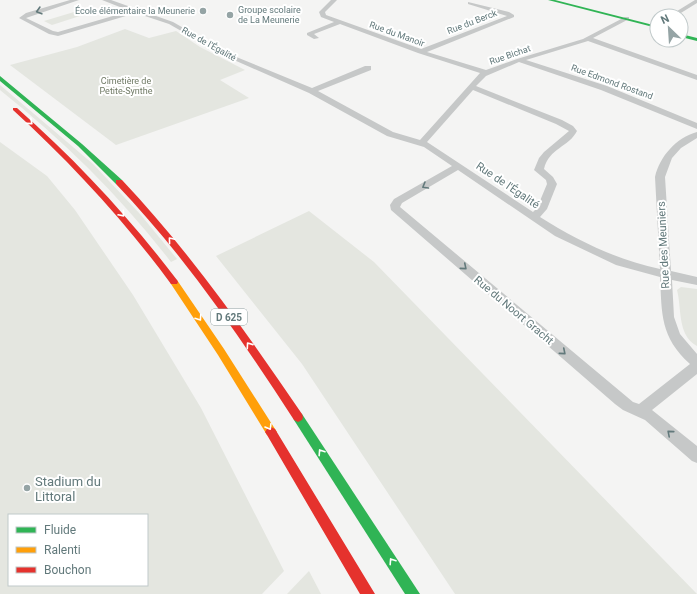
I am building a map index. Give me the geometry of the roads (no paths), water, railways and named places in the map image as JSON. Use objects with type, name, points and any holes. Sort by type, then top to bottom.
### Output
[{"type":"main road","points":[[550,0],[649,25]]},
{"type":"main road","name":"D 625","points":[[0,78],[64,131],[106,170],[139,203],[184,256],[240,332],[296,413],[413,594]]},
{"type":"main road","name":"D 625","points":[[7,102],[48,138],[99,188],[165,268],[233,369],[308,491],[368,594]]},
{"type":"street","points":[[76,0],[21,17],[51,33],[58,34],[135,11]]},
{"type":"street","name":"Rue de l'Égalité","points":[[104,0],[173,24],[227,55],[312,91],[390,134],[405,139],[423,142],[559,234],[602,254],[638,268],[664,275],[697,281]]},
{"type":"street","name":"Rue du Manoir","points":[[334,0],[322,14],[420,52],[485,72]]},
{"type":"street","points":[[685,8],[697,1]]},
{"type":"street","name":"Rue du Berck","points":[[420,52],[512,16],[507,13],[470,3]]},
{"type":"street","name":"Rue Bichat","points":[[423,142],[485,72],[588,39],[627,18]]},
{"type":"street","points":[[316,38],[308,34],[340,22]]},
{"type":"street","points":[[588,39],[697,78]]},
{"type":"street","name":"Rue Edmond Rostand","points":[[519,60],[620,94],[697,126]]},
{"type":"street","points":[[312,91],[368,68]]},
{"type":"street","points":[[471,87],[478,88],[559,122],[573,131],[571,135],[547,153],[541,164],[539,170],[550,179],[552,184],[540,211],[533,217]]},
{"type":"street","name":"Rue des Meuniers","points":[[697,135],[672,150],[666,158],[660,177],[666,310],[670,329],[681,346],[697,362]]},
{"type":"street","name":"Rue du Noort Gracht","points":[[458,166],[398,201],[395,205],[396,208],[620,400],[628,406],[641,411],[654,419],[697,456]]},
{"type":"street","points":[[641,411],[697,366]]},
{"type":"place","name":"École élémentaire la Meunerie","points":[[203,11]]},
{"type":"place","name":"Groupe scolaire de La Meunerie","points":[[230,15]]},
{"type":"place","name":"Stadium du Littoral","points":[[27,488]]},
{"type":"park label","name":"Cimetière de Petite-Synthe","points":[[126,86]]}]
